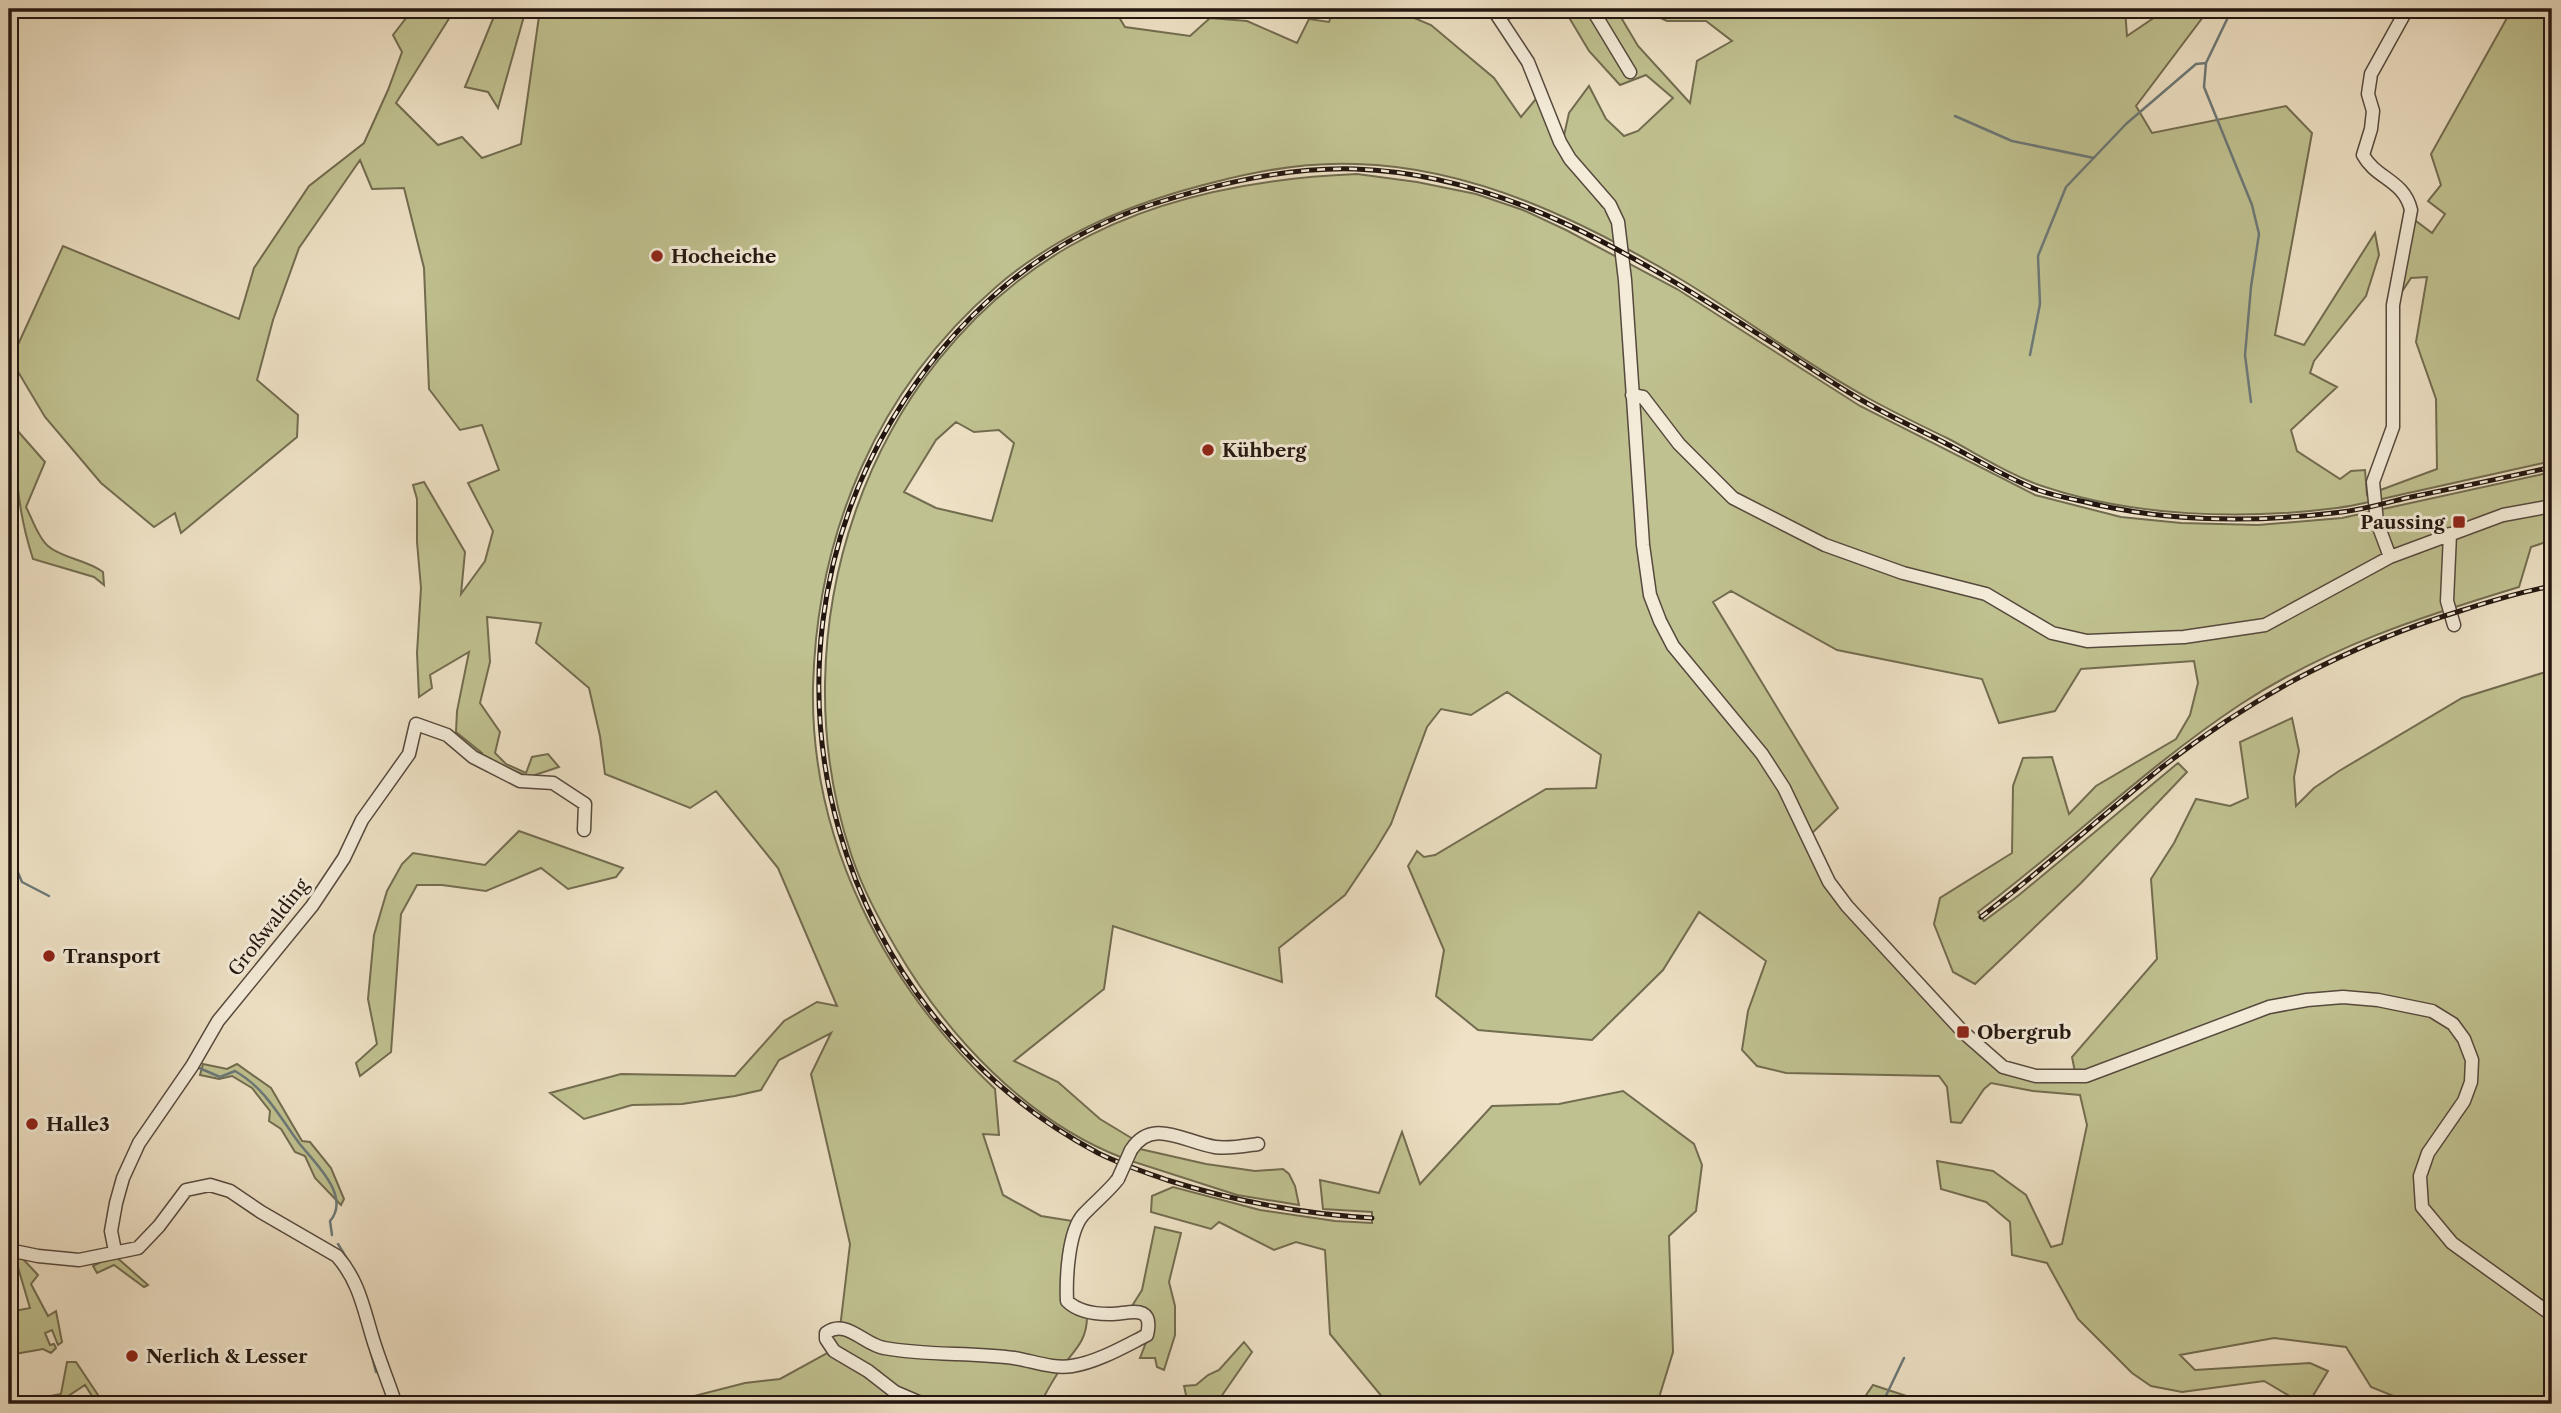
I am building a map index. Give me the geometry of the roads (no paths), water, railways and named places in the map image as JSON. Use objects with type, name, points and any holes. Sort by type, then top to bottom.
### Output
[{"type":"street","points":[[1519,9],[1495,12],[1528,62],[1560,142],[1570,159],[1614,211],[1620,233],[1650,595],[1665,634],[1673,646],[1762,754],[1784,788],[1829,881],[1847,905],[1963,1032],[2003,1067],[2036,1076],[2085,1076],[2269,1007],[2307,1000],[2343,997],[2406,1004],[2432,1011],[2453,1024],[2464,1039],[2472,1060],[2471,1082],[2464,1101],[2428,1153],[2420,1176],[2422,1207],[2452,1243],[2552,1315]]},
{"type":"street","points":[[1592,9],[1630,72]]},
{"type":"street","points":[[2390,556],[2377,522],[2373,482],[2393,427],[2393,305],[2410,210],[2407,197],[2395,184],[2368,164],[2363,155],[2373,111],[2368,94],[2371,74],[2407,9]]},
{"type":"street","points":[[1632,394],[1643,397],[1679,444],[1733,498],[1825,545],[1903,573],[1986,594],[2052,633],[2087,641],[2184,637],[2265,625],[2390,556],[2503,515],[2552,506]]},
{"type":"street","points":[[2450,534],[2446,601],[2454,625]]},
{"type":"street","name":"Großwalding","points":[[116,1251],[111,1231],[116,1203],[123,1178],[139,1143],[192,1066],[218,1021],[298,924],[344,858],[362,820],[409,754],[416,724],[447,735],[473,757],[520,780],[553,783],[586,804],[584,830]]},
{"type":"street","points":[[923,1404],[895,1392],[868,1371],[834,1351],[826,1339],[826,1333],[832,1328],[841,1328],[850,1330],[881,1348],[1013,1358],[1059,1367],[1089,1361],[1147,1335],[1147,1318],[1142,1313],[1135,1311],[1110,1315],[1075,1309],[1067,1301],[1069,1256],[1074,1233],[1082,1216],[1104,1197],[1118,1179],[1131,1150],[1141,1138],[1157,1132],[1226,1148],[1258,1144]]},
{"type":"street","points":[[9,1250],[79,1260],[138,1248],[159,1226],[186,1190],[210,1185],[230,1191],[337,1256],[346,1267],[360,1291],[372,1337],[394,1399],[401,1404]]},
{"type":"waterway","points":[[2232,9],[2206,63],[2204,87],[2252,205],[2259,234],[2245,355],[2251,402]]},
{"type":"waterway","points":[[2030,355],[2040,304],[2038,256],[2066,187],[2126,124],[2196,64],[2206,63]]},
{"type":"waterway","points":[[1955,116],[2012,141],[2094,158]]},
{"type":"waterway","points":[[9,866],[16,868],[22,882],[49,896]]},
{"type":"waterway","points":[[197,1067],[220,1077],[235,1071],[271,1103],[334,1190],[336,1211],[330,1221],[332,1235]]},
{"type":"waterway","points":[[338,1244],[349,1262]]},
{"type":"waterway","points":[[369,1345],[376,1372]]},
{"type":"waterway","points":[[1882,1404],[1904,1358]]},
{"type":"waterway","points":[[838,1404],[845,1404]]},
{"type":"railway","points":[[1372,1218],[1268,1205],[1167,1180],[1098,1153],[1007,1092],[933,1015],[877,927],[839,830],[821,728],[823,623],[846,519],[892,420],[942,349],[1001,289],[1071,240],[1150,205],[1251,178],[1329,169],[1413,175],[1469,187],[1524,206],[1577,229],[1679,285],[1875,407],[2014,480],[2054,495],[2112,508],[2175,517],[2270,518],[2352,511],[2552,467]]},
{"type":"railway","points":[[1981,917],[2161,768],[2231,718],[2303,675],[2419,625],[2517,594],[2552,586]]},
{"type":"place","name":"Hocheiche","points":[[657,256]]},
{"type":"place","name":"Kühberg","points":[[1208,450]]},
{"type":"place","name":"Paussing","points":[[2459,522]]},
{"type":"place","name":"Transport","points":[[49,956]]},
{"type":"place","name":"Obergrub","points":[[1963,1032]]},
{"type":"place","name":"Halle3","points":[[32,1124]]},
{"type":"place","name":"Nerlich & Lesser","points":[[132,1356]]}]
